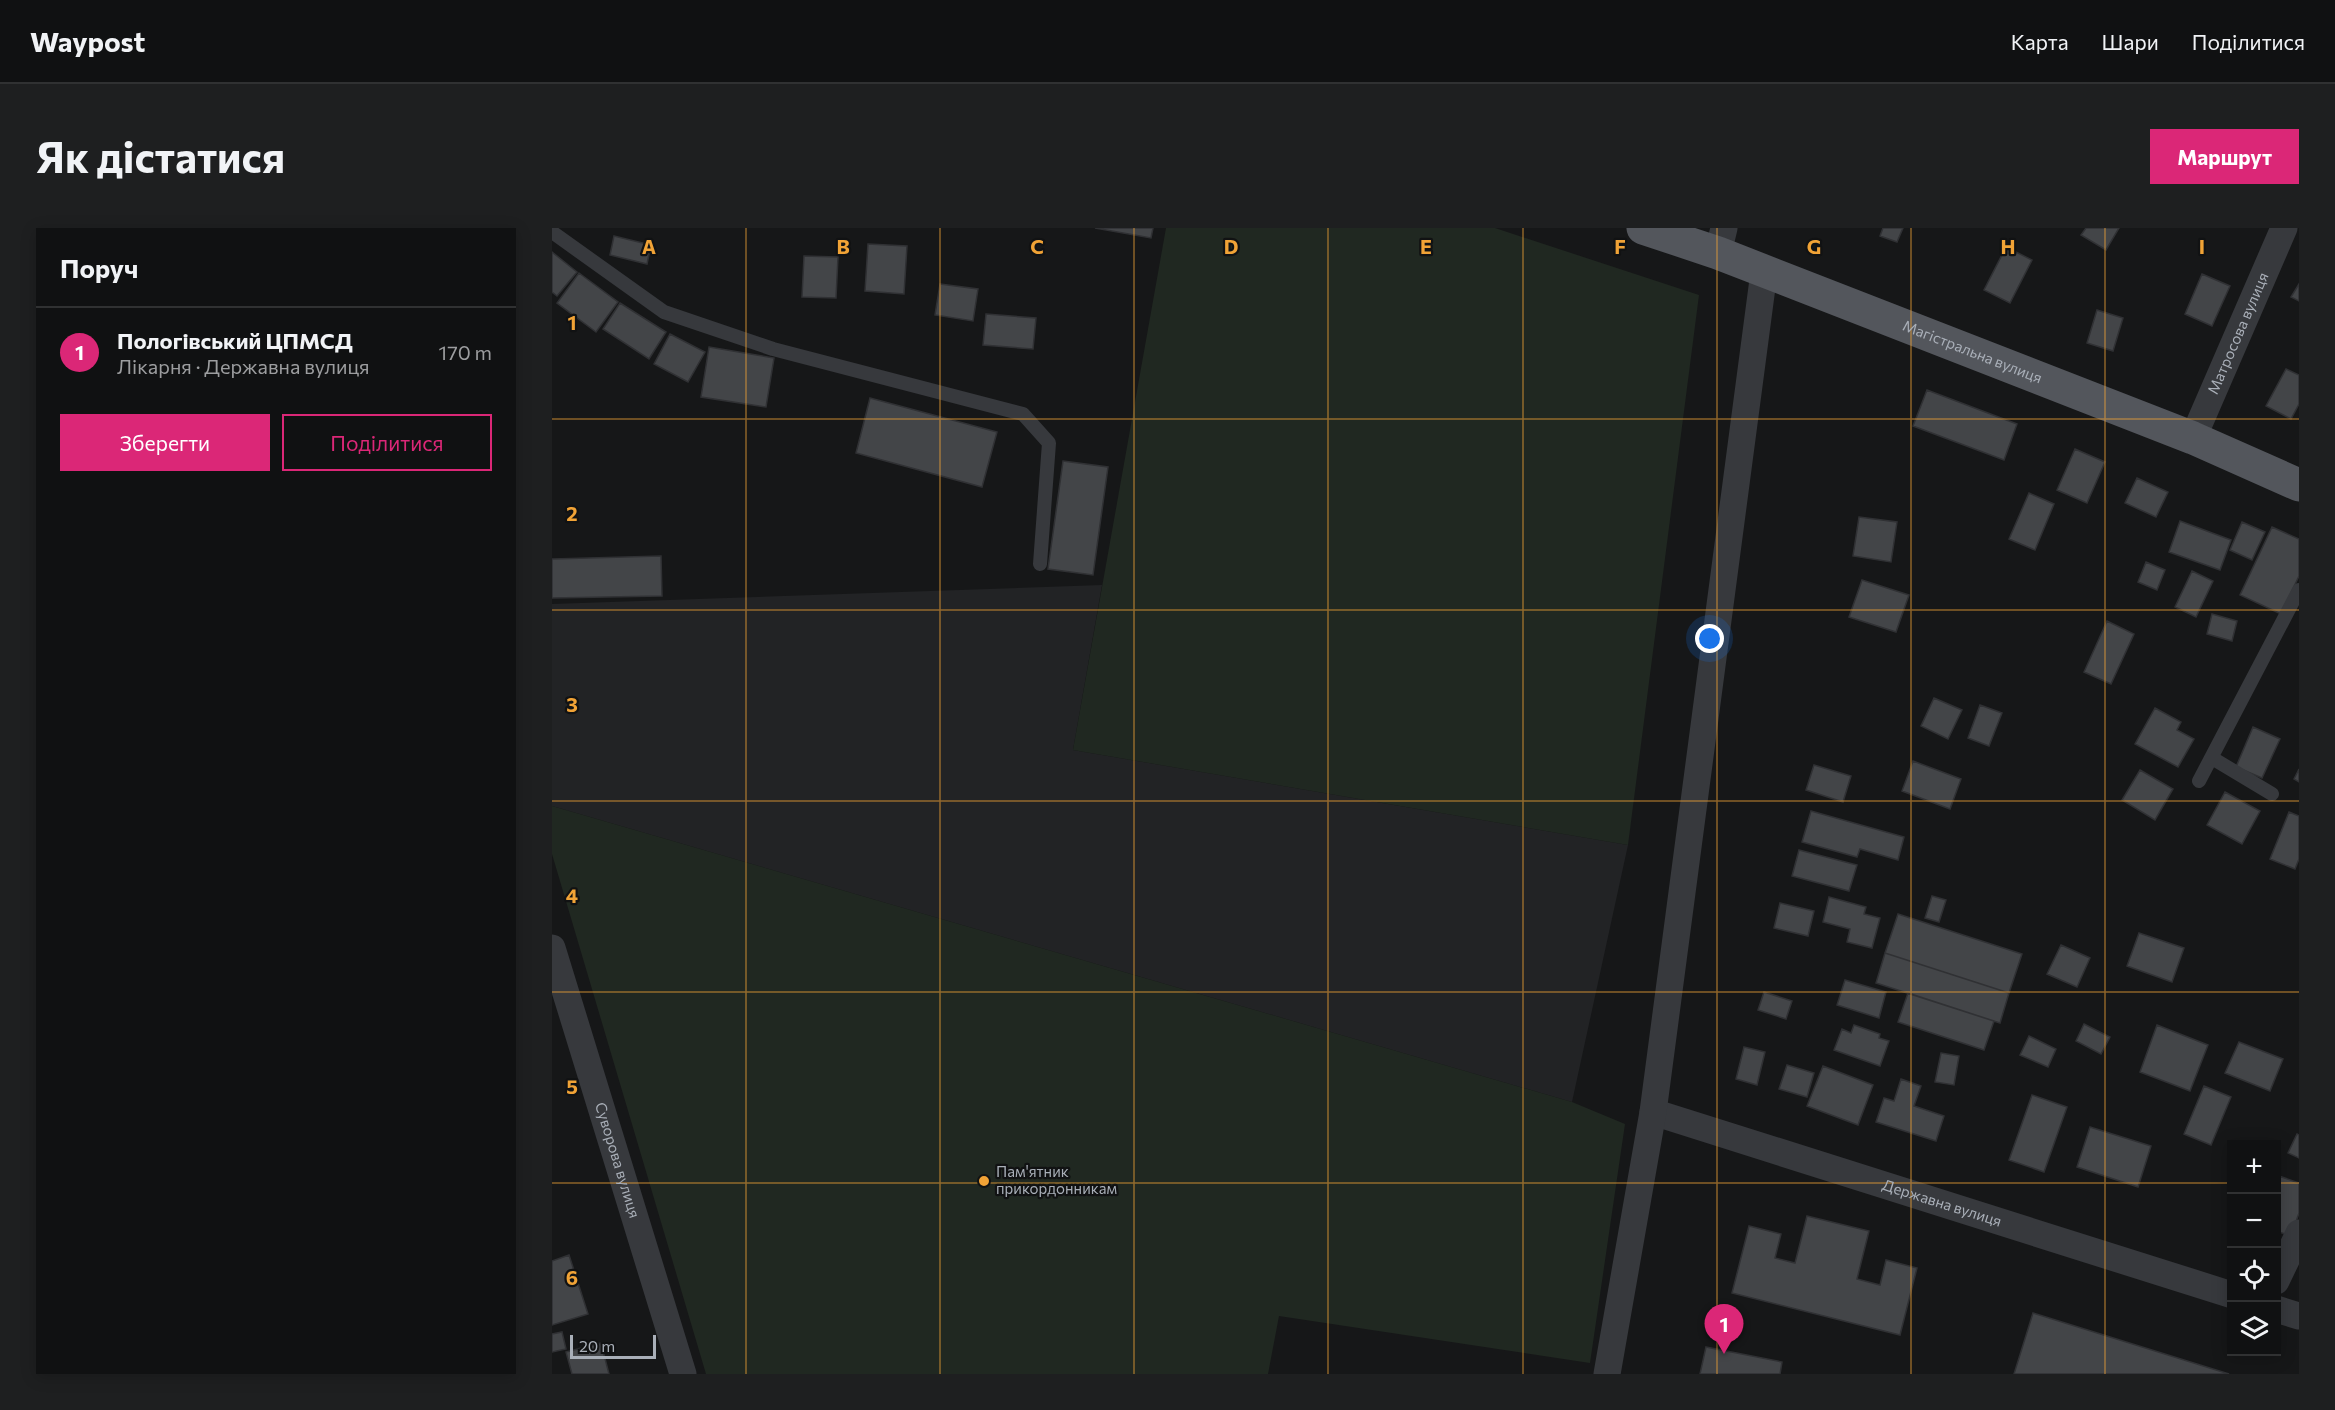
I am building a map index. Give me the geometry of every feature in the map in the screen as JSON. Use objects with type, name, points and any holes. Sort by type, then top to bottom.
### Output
[{"type":"main road","name":"Магістральна вулиця","points":[[1643,228],[1721,241],[1764,272],[2193,438],[2299,485]]},
{"type":"street","name":"Матросова вулиця","points":[[2193,438],[2284,228]]},
{"type":"street","points":[[1607,1374],[1653,1112],[1764,272]]},
{"type":"street","name":"Суворова вулиця","points":[[552,948],[683,1374]]},
{"type":"street","name":"Державна вулиця","points":[[1653,1112],[2227,1293]]},
{"type":"street","points":[[2281,1272],[2299,1233]]},
{"type":"street","points":[[2281,1310],[2299,1316]]},
{"type":"lane","points":[[552,232],[664,312],[773,349],[1023,414],[1049,442],[1040,564]]},
{"type":"lane","points":[[2199,781],[2299,590]]},
{"type":"lane","points":[[2211,758],[2272,794]]},
{"type":"shaded area","points":[[1166,228],[1495,228],[1699,295],[1628,845],[1073,750]]},
{"type":"shaded area","points":[[1102,585],[1073,750],[1628,845],[1572,1102],[552,806],[552,604]]},
{"type":"shaded area","points":[[552,806],[1572,1102],[1625,1124],[1590,1363],[1279,1316],[1268,1374],[706,1374],[552,854]]},
{"type":"building","points":[[1095,228],[1153,228],[1151,238]]},
{"type":"building","points":[[1883,228],[1903,228],[1897,242],[1880,236]]},
{"type":"building","points":[[2086,228],[2119,228],[2106,250],[2081,235]]},
{"type":"building","points":[[614,236],[651,245],[647,264],[610,255]]},
{"type":"building","points":[[868,244],[907,246],[904,294],[865,291]]},
{"type":"building","points":[[2006,247],[2032,260],[2010,303],[1984,290]]},
{"type":"building","points":[[552,252],[577,272],[557,296],[552,292]]},
{"type":"building","points":[[804,256],[838,257],[836,298],[802,297]]},
{"type":"building","points":[[579,273],[618,302],[596,332],[557,303]]},
{"type":"building","points":[[2202,274],[2230,286],[2212,326],[2185,314]]},
{"type":"building","points":[[940,284],[978,289],[973,321],[935,315]]},
{"type":"building","points":[[2299,284],[2299,301],[2291,297]]},
{"type":"building","points":[[620,303],[666,332],[649,359],[603,329]]},
{"type":"building","points":[[2097,310],[2123,318],[2113,351],[2087,343]]},
{"type":"building","points":[[986,314],[1036,318],[1033,349],[983,345]]},
{"type":"building","points":[[670,334],[705,352],[688,382],[654,364]]},
{"type":"building","points":[[709,347],[774,358],[766,407],[701,397]]},
{"type":"building","points":[[2286,369],[2299,375],[2299,404],[2291,419],[2266,406]]},
{"type":"building","points":[[1927,390],[2017,424],[2004,460],[1913,426]]},
{"type":"building","points":[[870,398],[997,432],[982,487],[856,453]]},
{"type":"building","points":[[2075,449],[2105,462],[2087,503],[2057,490]]},
{"type":"building","points":[[1063,461],[1108,467],[1093,575],[1048,569]]},
{"type":"building","points":[[2137,478],[2168,492],[2156,517],[2125,503]]},
{"type":"building","points":[[2029,493],[2054,504],[2035,550],[2009,539]]},
{"type":"building","points":[[1859,517],[1897,522],[1891,562],[1853,556]]},
{"type":"building","points":[[2180,521],[2231,540],[2220,570],[2169,552]]},
{"type":"building","points":[[2242,522],[2265,532],[2252,560],[2230,550]]},
{"type":"building","points":[[2272,527],[2299,539],[2299,576],[2281,614],[2240,595]]},
{"type":"building","points":[[661,556],[662,596],[552,598],[552,559]]},
{"type":"building","points":[[2146,562],[2165,570],[2157,590],[2138,582]]},
{"type":"building","points":[[2192,571],[2213,581],[2196,617],[2175,607]]},
{"type":"building","points":[[1862,580],[1909,595],[1896,632],[1849,617]]},
{"type":"building","points":[[2212,614],[2237,621],[2232,641],[2207,634]]},
{"type":"building","points":[[2107,621],[2134,634],[2111,684],[2084,672]]},
{"type":"building","points":[[1934,698],[1962,710],[1948,739],[1921,726]]},
{"type":"building","points":[[1980,705],[2002,713],[1989,746],[1968,738]]},
{"type":"building","points":[[2155,708],[2181,722],[2177,730],[2194,739],[2178,767],[2135,744]]},
{"type":"building","points":[[2253,727],[2280,739],[2262,778],[2236,767]]},
{"type":"building","points":[[1913,761],[1961,779],[1950,809],[1902,791]]},
{"type":"building","points":[[1814,765],[1851,776],[1843,802],[1806,790]]},
{"type":"building","points":[[2299,769],[2299,782],[2294,779]]},
{"type":"building","points":[[2140,770],[2173,789],[2155,820],[2122,800]]},
{"type":"building","points":[[2225,792],[2260,811],[2242,844],[2207,825]]},
{"type":"building","points":[[1811,811],[1904,837],[1898,860],[1860,849],[1857,857],[1802,842]]},
{"type":"building","points":[[2289,812],[2299,816],[2299,859],[2295,869],[2270,859]]},
{"type":"building","points":[[1799,850],[1857,865],[1849,891],[1792,876]]},
{"type":"building","points":[[1932,896],[1946,900],[1939,922],[1925,918]]},
{"type":"building","points":[[1829,897],[1866,907],[1864,914],[1880,918],[1872,948],[1847,942],[1850,929],[1823,922]]},
{"type":"building","points":[[1780,903],[1814,911],[1808,936],[1774,928]]},
{"type":"building","points":[[1898,914],[2022,954],[2009,993],[1885,953]]},
{"type":"building","points":[[2139,933],[2184,948],[2172,982],[2127,966]]},
{"type":"building","points":[[2061,945],[2090,958],[2077,987],[2047,974]]},
{"type":"building","points":[[1885,953],[2009,993],[2000,1023],[1876,983]]},
{"type":"building","points":[[1845,980],[1886,992],[1879,1018],[1837,1005]]},
{"type":"building","points":[[1764,992],[1792,1001],[1786,1019],[1758,1010]]},
{"type":"building","points":[[1908,993],[1994,1021],[1984,1050],[1898,1022]]},
{"type":"building","points":[[2084,1024],[2110,1037],[2101,1054],[2076,1041]]},
{"type":"building","points":[[1854,1025],[1880,1034],[1879,1038],[1889,1041],[1880,1066],[1834,1050],[1842,1029],[1851,1033]]},
{"type":"building","points":[[2157,1025],[2208,1045],[2190,1091],[2140,1072]]},
{"type":"building","points":[[2029,1036],[2056,1049],[2048,1067],[2020,1055]]},
{"type":"building","points":[[2239,1042],[2283,1059],[2270,1091],[2225,1073]]},
{"type":"building","points":[[1744,1047],[1765,1052],[1757,1085],[1736,1079]]},
{"type":"building","points":[[1941,1053],[1959,1056],[1954,1085],[1935,1082]]},
{"type":"building","points":[[1787,1065],[1814,1073],[1807,1097],[1779,1089]]},
{"type":"building","points":[[1823,1066],[1873,1085],[1858,1125],[1807,1106]]},
{"type":"building","points":[[1901,1079],[1921,1086],[1914,1106],[1944,1116],[1936,1141],[1876,1122],[1884,1098],[1894,1101]]},
{"type":"building","points":[[2204,1086],[2231,1097],[2211,1145],[2184,1134]]},
{"type":"building","points":[[2032,1095],[2067,1107],[2044,1172],[2009,1160]]},
{"type":"building","points":[[2090,1127],[2151,1146],[2138,1187],[2077,1167]]},
{"type":"building","points":[[2297,1134],[2299,1135],[2299,1158],[2288,1153]]},
{"type":"building","points":[[2281,1177],[2299,1183],[2299,1213],[2291,1236],[2281,1233]]},
{"type":"building","points":[[1807,1216],[1869,1231],[1857,1279],[1880,1285],[1886,1260],[1917,1268],[1900,1335],[1732,1293],[1749,1226],[1781,1234],[1775,1258],[1795,1263]]},
{"type":"building","points":[[569,1255],[588,1314],[552,1325],[552,1261]]},
{"type":"building","points":[[2033,1313],[2229,1374],[2014,1374]]},
{"type":"building","points":[[562,1332],[566,1349],[552,1352],[552,1334]]},
{"type":"building","points":[[601,1343],[609,1374],[572,1374],[566,1352]]},
{"type":"building","points":[[1706,1347],[1782,1362],[1780,1374],[1700,1374]]},
{"type":"place","name":"Пам'ятник прикордонникам","points":[[984,1181]]},
{"type":"place","name":"Пологівський ЦПМСД","points":[[1724,1354]]}]
